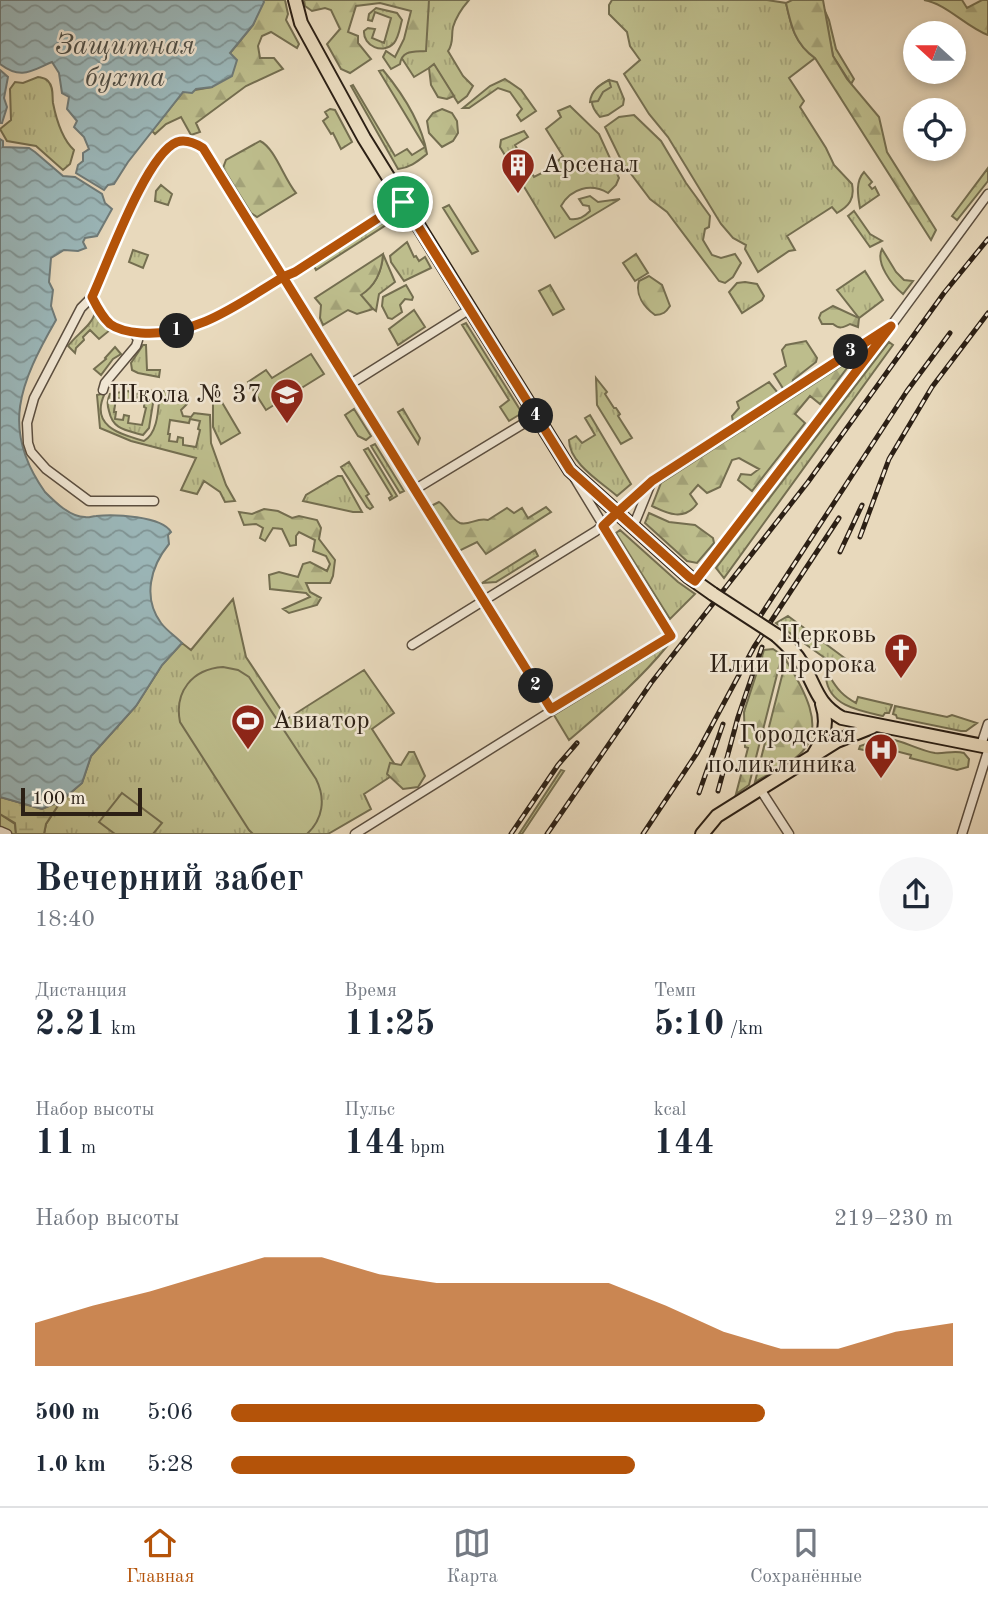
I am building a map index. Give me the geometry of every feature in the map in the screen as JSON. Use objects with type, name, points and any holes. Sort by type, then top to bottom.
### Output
[{"type":"main road","points":[[295,0],[301,23],[338,93],[570,470],[695,581],[776,635],[803,665],[822,704],[825,729],[814,755]]},
{"type":"main road","points":[[822,704],[842,718],[986,748]]},
{"type":"main road","points":[[702,834],[717,816],[814,755],[847,736],[876,726]]},
{"type":"street","points":[[154,501],[89,500],[37,461],[28,443],[27,423],[34,398],[81,308],[92,297],[135,197],[162,153],[179,142],[189,141],[203,148],[551,709]]},
{"type":"street","points":[[695,581],[891,326],[988,194]]},
{"type":"street","points":[[92,297],[107,322],[114,327],[134,332],[167,332],[200,325],[295,272],[403,202]]},
{"type":"street","points":[[349,385],[470,309]]},
{"type":"street","points":[[412,645],[603,526],[652,481],[891,326]]},
{"type":"street","points":[[103,390],[105,383],[136,346],[138,340],[134,332]]},
{"type":"street","points":[[414,490],[536,416]]},
{"type":"street","points":[[355,834],[671,636],[570,470]]},
{"type":"street","points":[[633,527],[652,481]]},
{"type":"street","points":[[962,834],[986,748],[988,724]]},
{"type":"street","points":[[760,789],[789,834]]},
{"type":"street","points":[[0,831],[7,834]]},
{"type":"green space","points":[[263,0],[285,0],[288,14],[286,20],[299,44],[297,48],[271,32],[262,36],[258,46],[260,58],[274,58],[283,69],[246,86],[196,123],[200,132],[191,135],[181,117],[166,124],[155,134],[152,131],[183,92],[212,87],[230,53],[253,25]]},
{"type":"green space","points":[[304,0],[429,0],[426,51],[406,54],[400,64],[391,69],[383,57],[386,51],[395,57],[404,39],[411,11],[380,3],[356,6],[348,32],[358,36],[358,43],[371,59],[350,73],[341,69],[327,44],[340,29],[331,10],[325,8],[312,11],[305,6]]},
{"type":"green space","points":[[428,0],[469,0],[454,23],[448,51],[463,76],[473,86],[467,96],[458,103],[434,65],[414,77],[401,57],[406,53]]},
{"type":"green space","points":[[612,0],[767,0],[786,3],[798,41],[815,58],[789,78],[804,101],[800,107],[834,165],[852,184],[853,194],[848,205],[837,213],[832,207],[787,236],[795,250],[789,251],[758,272],[745,249],[746,245],[733,238],[721,224],[668,137],[649,114],[624,74],[640,60],[630,46],[627,32],[609,14]]},
{"type":"green space","points":[[792,0],[823,0],[833,56],[847,79],[879,117],[887,152],[936,230],[931,240],[815,58],[798,41],[786,3]]},
{"type":"green space","points":[[924,0],[962,0],[967,8],[982,0],[988,0],[988,35],[972,27],[932,2]]},
{"type":"green space","points":[[376,8],[397,13],[402,20],[396,41],[390,47],[374,47],[365,36],[364,31],[368,28],[375,29],[372,38],[384,43],[391,18],[375,12],[372,21],[368,20],[369,14]]},
{"type":"green space","points":[[824,9],[836,49],[854,79],[851,84],[833,56]]},
{"type":"green space","points":[[434,64],[454,96],[447,99],[438,97],[431,85],[429,68]]},
{"type":"green space","points":[[383,70],[410,109],[421,131],[427,154],[414,164],[398,169],[351,86],[353,85],[395,156],[407,149],[412,155],[425,147],[379,71]]},
{"type":"green space","points":[[38,77],[50,83],[60,128],[74,150],[70,164],[63,170],[36,146],[7,141],[0,129],[11,120],[10,89],[15,82],[23,83]]},
{"type":"green space","points":[[505,79],[521,90],[536,111],[521,121],[517,115],[522,109],[510,92],[498,88],[469,108],[463,108],[490,86]]},
{"type":"green space","points":[[609,80],[617,82],[624,99],[623,105],[600,117],[593,106],[592,96],[598,87]]},
{"type":"green space","points":[[609,80],[611,87],[603,92],[598,101],[590,102],[596,89]]},
{"type":"green space","points":[[570,106],[599,134],[619,178],[608,193],[595,188],[582,189],[570,195],[561,206],[570,219],[576,219],[590,211],[589,206],[583,205],[579,199],[590,196],[598,202],[620,199],[555,238],[500,147],[501,140],[524,131],[528,137],[515,145],[534,177],[548,170],[563,156],[546,129],[561,117],[558,111]]},
{"type":"green space","points":[[442,109],[452,113],[457,121],[458,133],[453,141],[442,147],[429,133],[427,121],[433,113]]},
{"type":"green space","points":[[335,110],[352,142],[341,149],[323,121],[328,117],[325,112]]},
{"type":"green space","points":[[634,115],[661,141],[710,216],[709,227],[705,229],[703,240],[712,255],[721,258],[735,254],[741,263],[733,277],[725,283],[719,281],[667,212],[650,199],[622,162],[605,127],[619,117]]},
{"type":"green space","points":[[260,141],[275,157],[296,193],[257,217],[251,213],[223,168],[226,160]]},
{"type":"green space","points":[[988,168],[988,181],[957,220],[952,216]]},
{"type":"green space","points":[[864,172],[872,182],[869,185],[872,189],[875,187],[879,195],[860,208],[858,185]]},
{"type":"green space","points":[[161,185],[172,194],[168,205],[155,201],[156,191]]},
{"type":"green space","points":[[449,205],[478,251],[472,254],[443,208]]},
{"type":"green space","points":[[854,211],[870,234],[882,241],[870,247],[848,216]]},
{"type":"green space","points":[[396,214],[400,216],[316,270],[314,266]]},
{"type":"green space","points":[[407,242],[414,257],[419,261],[425,257],[431,268],[404,281],[390,256]]},
{"type":"green space","points":[[882,249],[896,272],[904,280],[913,281],[903,294],[883,267],[880,255]]},
{"type":"green space","points":[[133,250],[148,255],[143,268],[129,262]]},
{"type":"green space","points":[[383,254],[395,282],[379,294],[376,311],[365,303],[360,295],[370,288],[377,278]]},
{"type":"green space","points":[[383,254],[377,278],[361,295],[373,309],[357,314],[348,310],[323,325],[320,318],[321,305],[315,298]]},
{"type":"green space","points":[[636,254],[648,273],[635,281],[623,263]]},
{"type":"green space","points":[[865,271],[883,300],[859,318],[837,290]]},
{"type":"green space","points":[[649,276],[662,285],[670,306],[660,314],[651,312],[639,296],[639,281]]},
{"type":"green space","points":[[737,283],[757,284],[764,296],[742,313],[729,292]]},
{"type":"green space","points":[[406,285],[412,300],[405,299],[400,305],[402,312],[392,319],[388,318],[382,306],[383,297]]},
{"type":"green space","points":[[550,285],[564,309],[553,315],[539,291]]},
{"type":"green space","points":[[833,306],[859,318],[858,327],[850,324],[837,327],[833,324],[822,324],[819,318],[821,313]]},
{"type":"green space","points":[[414,310],[425,327],[398,345],[389,329]]},
{"type":"green space","points":[[95,313],[110,330],[99,339],[90,330],[75,353],[68,346],[91,322]]},
{"type":"green space","points":[[466,323],[522,413],[509,421],[500,407],[509,400],[462,325]]},
{"type":"green space","points":[[806,341],[817,358],[816,362],[784,390],[774,374],[786,366],[782,350],[786,345]]},
{"type":"green space","points":[[889,342],[893,345],[724,578],[716,568]]},
{"type":"green space","points":[[143,345],[146,345],[147,370],[160,370],[159,377],[132,370],[131,363]]},
{"type":"green space","points":[[115,347],[121,354],[113,359],[101,375],[94,369]]},
{"type":"green space","points":[[311,354],[324,374],[266,410],[248,382],[266,370],[272,378]]},
{"type":"green space","points":[[849,361],[850,364],[820,404],[810,396],[795,414],[805,423],[752,491],[738,480],[741,474],[751,475],[759,469],[739,458],[732,460],[720,487],[707,493],[698,485],[690,494],[697,504],[687,513],[670,513],[652,506],[661,483]]},
{"type":"green space","points":[[596,378],[607,392],[605,394],[620,414],[618,416],[632,438],[621,444],[597,405]]},
{"type":"green space","points":[[769,382],[778,393],[733,422],[732,416],[739,408],[737,402]]},
{"type":"green space","points":[[141,390],[155,391],[149,428],[143,435],[117,426],[108,406],[110,394],[128,391],[136,395]],"holes":[[[136,397],[145,399],[142,425],[128,423],[129,416],[124,415],[123,420],[115,419],[116,398],[135,401]]]},
{"type":"green space","points":[[160,391],[187,394],[187,404],[181,410],[183,416],[191,417],[194,413],[210,415],[211,443],[226,485],[235,501],[225,502],[220,492],[204,481],[197,494],[181,490],[196,458],[131,441],[100,428],[97,395],[105,393],[101,404],[104,421],[117,431],[144,441],[153,432]],"holes":[[[190,419],[200,421],[196,447],[183,445],[183,438],[178,437],[177,442],[169,441],[170,420],[189,423]]]},
{"type":"green space","points":[[220,399],[240,433],[221,444],[213,427],[213,403]]},
{"type":"green space","points":[[354,409],[371,436],[366,440],[358,436],[345,415]]},
{"type":"green space","points":[[403,409],[420,438],[418,444],[398,412]]},
{"type":"green space","points":[[590,415],[631,484],[617,496],[580,464],[570,448],[569,440],[576,436],[582,443],[595,435],[585,418]]},
{"type":"green space","points":[[375,444],[404,491],[400,493],[371,446]]},
{"type":"green space","points":[[368,448],[397,496],[390,500],[392,496],[364,450]]},
{"type":"green space","points":[[349,462],[369,494],[366,496],[373,507],[370,509],[341,467]]},
{"type":"green space","points":[[342,476],[362,512],[303,501],[306,495]]},
{"type":"green space","points":[[439,502],[454,519],[463,524],[488,520],[507,508],[514,513],[522,508],[528,518],[546,507],[551,512],[486,554],[477,542],[459,551],[455,549],[431,506]]},
{"type":"green space","points":[[264,509],[278,511],[292,518],[299,516],[317,520],[321,528],[319,539],[335,560],[330,583],[306,583],[310,592],[321,598],[317,605],[289,613],[283,609],[310,597],[306,593],[270,589],[269,575],[279,572],[298,577],[303,564],[310,562],[327,571],[330,564],[326,556],[313,551],[315,540],[299,532],[296,545],[290,546],[282,529],[273,528],[265,541],[260,538],[263,528],[256,524],[244,525],[239,512],[252,514]]},
{"type":"green space","points":[[649,513],[669,522],[695,525],[713,538],[714,543],[697,563],[687,561],[645,523]]},
{"type":"green space","points":[[620,530],[695,594],[670,619],[616,533]]},
{"type":"green space","points":[[535,550],[538,556],[496,582],[482,583]]},
{"type":"green space","points":[[233,599],[246,657],[287,719],[364,670],[394,713],[372,729],[399,771],[364,794],[371,809],[328,834],[44,834],[46,824],[61,801],[82,783],[91,756],[136,706],[162,665],[182,643],[191,650]]},
{"type":"green space","points":[[788,616],[850,662],[836,666],[776,623]]},
{"type":"green space","points":[[668,645],[633,683],[569,740],[554,715]]},
{"type":"green space","points":[[773,649],[782,655],[749,785],[736,794],[748,748],[745,747],[744,712],[764,650]]},
{"type":"green space","points":[[786,660],[809,706],[812,730],[809,742],[797,757],[755,782]]},
{"type":"green space","name":"Авиатор","points":[[223,667],[238,670],[249,677],[316,779],[322,801],[320,815],[307,834],[253,834],[180,722],[180,701],[188,684],[202,672]]},
{"type":"green space","points":[[830,677],[851,700],[856,703],[858,697],[892,705],[889,713],[883,716],[847,706],[833,695],[828,687],[826,678]]},
{"type":"green space","points":[[895,706],[947,717],[952,715],[977,723],[966,731],[961,731],[897,718],[893,714]]},
{"type":"green space","points":[[884,738],[935,753],[964,753],[969,759],[968,767],[957,770],[910,758],[911,755],[892,750],[887,755],[859,749],[860,746]]},
{"type":"green space","points":[[409,752],[414,752],[425,776],[418,787],[403,789],[387,774],[390,763],[401,765]]},
{"type":"green space","points":[[561,770],[564,771],[522,834],[519,834]]},
{"type":"green space","points":[[122,793],[162,823],[153,834],[115,834],[99,822]]},
{"type":"green space","points":[[0,797],[42,809],[61,801],[46,824],[44,834],[16,834],[15,823],[0,814]]},
{"type":"green space","points":[[0,814],[15,824],[16,834],[0,834]]},
{"type":"water","name":"Защитная бухта","points":[[0,0],[264,2],[253,25],[230,53],[237,60],[232,76],[212,87],[196,89],[192,93],[183,92],[114,184],[108,185],[104,190],[76,173],[78,165],[83,161],[83,153],[89,149],[84,137],[74,127],[77,121],[67,109],[69,97],[62,93],[59,73],[52,62],[20,73],[0,64]]},
{"type":"water","name":"Защитная бухта","points":[[0,70],[8,77],[4,98],[7,107],[2,123],[0,123]]},
{"type":"water","name":"Защитная бухта","points":[[0,139],[3,141],[3,147],[29,148],[63,176],[75,177],[102,194],[105,203],[112,209],[97,236],[85,238],[83,242],[86,248],[78,251],[64,250],[51,258],[49,282],[53,290],[51,306],[56,320],[25,385],[19,427],[23,447],[31,469],[45,492],[68,512],[86,517],[114,515],[148,519],[158,522],[171,532],[168,535],[169,544],[157,562],[150,592],[155,613],[161,623],[182,643],[162,665],[136,706],[91,756],[82,783],[61,801],[42,809],[0,797]]},
{"type":"railway","points":[[547,834],[651,683],[808,482],[944,293],[988,239]]},
{"type":"railway","points":[[860,537],[889,459],[932,387],[988,313]]},
{"type":"railway","points":[[757,621],[907,391],[950,333]]},
{"type":"railway","points":[[840,552],[862,505]]},
{"type":"railway","points":[[643,834],[697,753],[754,647],[839,518]]},
{"type":"railway","points":[[718,791],[738,717],[762,647]]},
{"type":"railway","points":[[699,793],[723,724]]},
{"type":"railway","points":[[511,834],[558,765],[577,743]]},
{"type":"place","name":"Арсенал","points":[[518,195]]},
{"type":"place","name":"Школа № 37","points":[[287,425]]},
{"type":"place","name":"Церковь Илии Пророка","points":[[901,680]]},
{"type":"place","name":"Авиатор","points":[[248,751]]},
{"type":"place","name":"Городская поликлиника","points":[[881,780]]},
{"type":"route","points":[[403,202],[295,272],[283,277],[203,148],[189,141],[179,142],[162,153],[146,176],[92,297],[107,322],[114,327],[134,332],[167,332],[200,325],[283,277],[551,709],[671,636],[603,526],[617,512],[652,481],[891,326],[695,581],[689,577],[617,512],[570,470],[403,202]]}]
